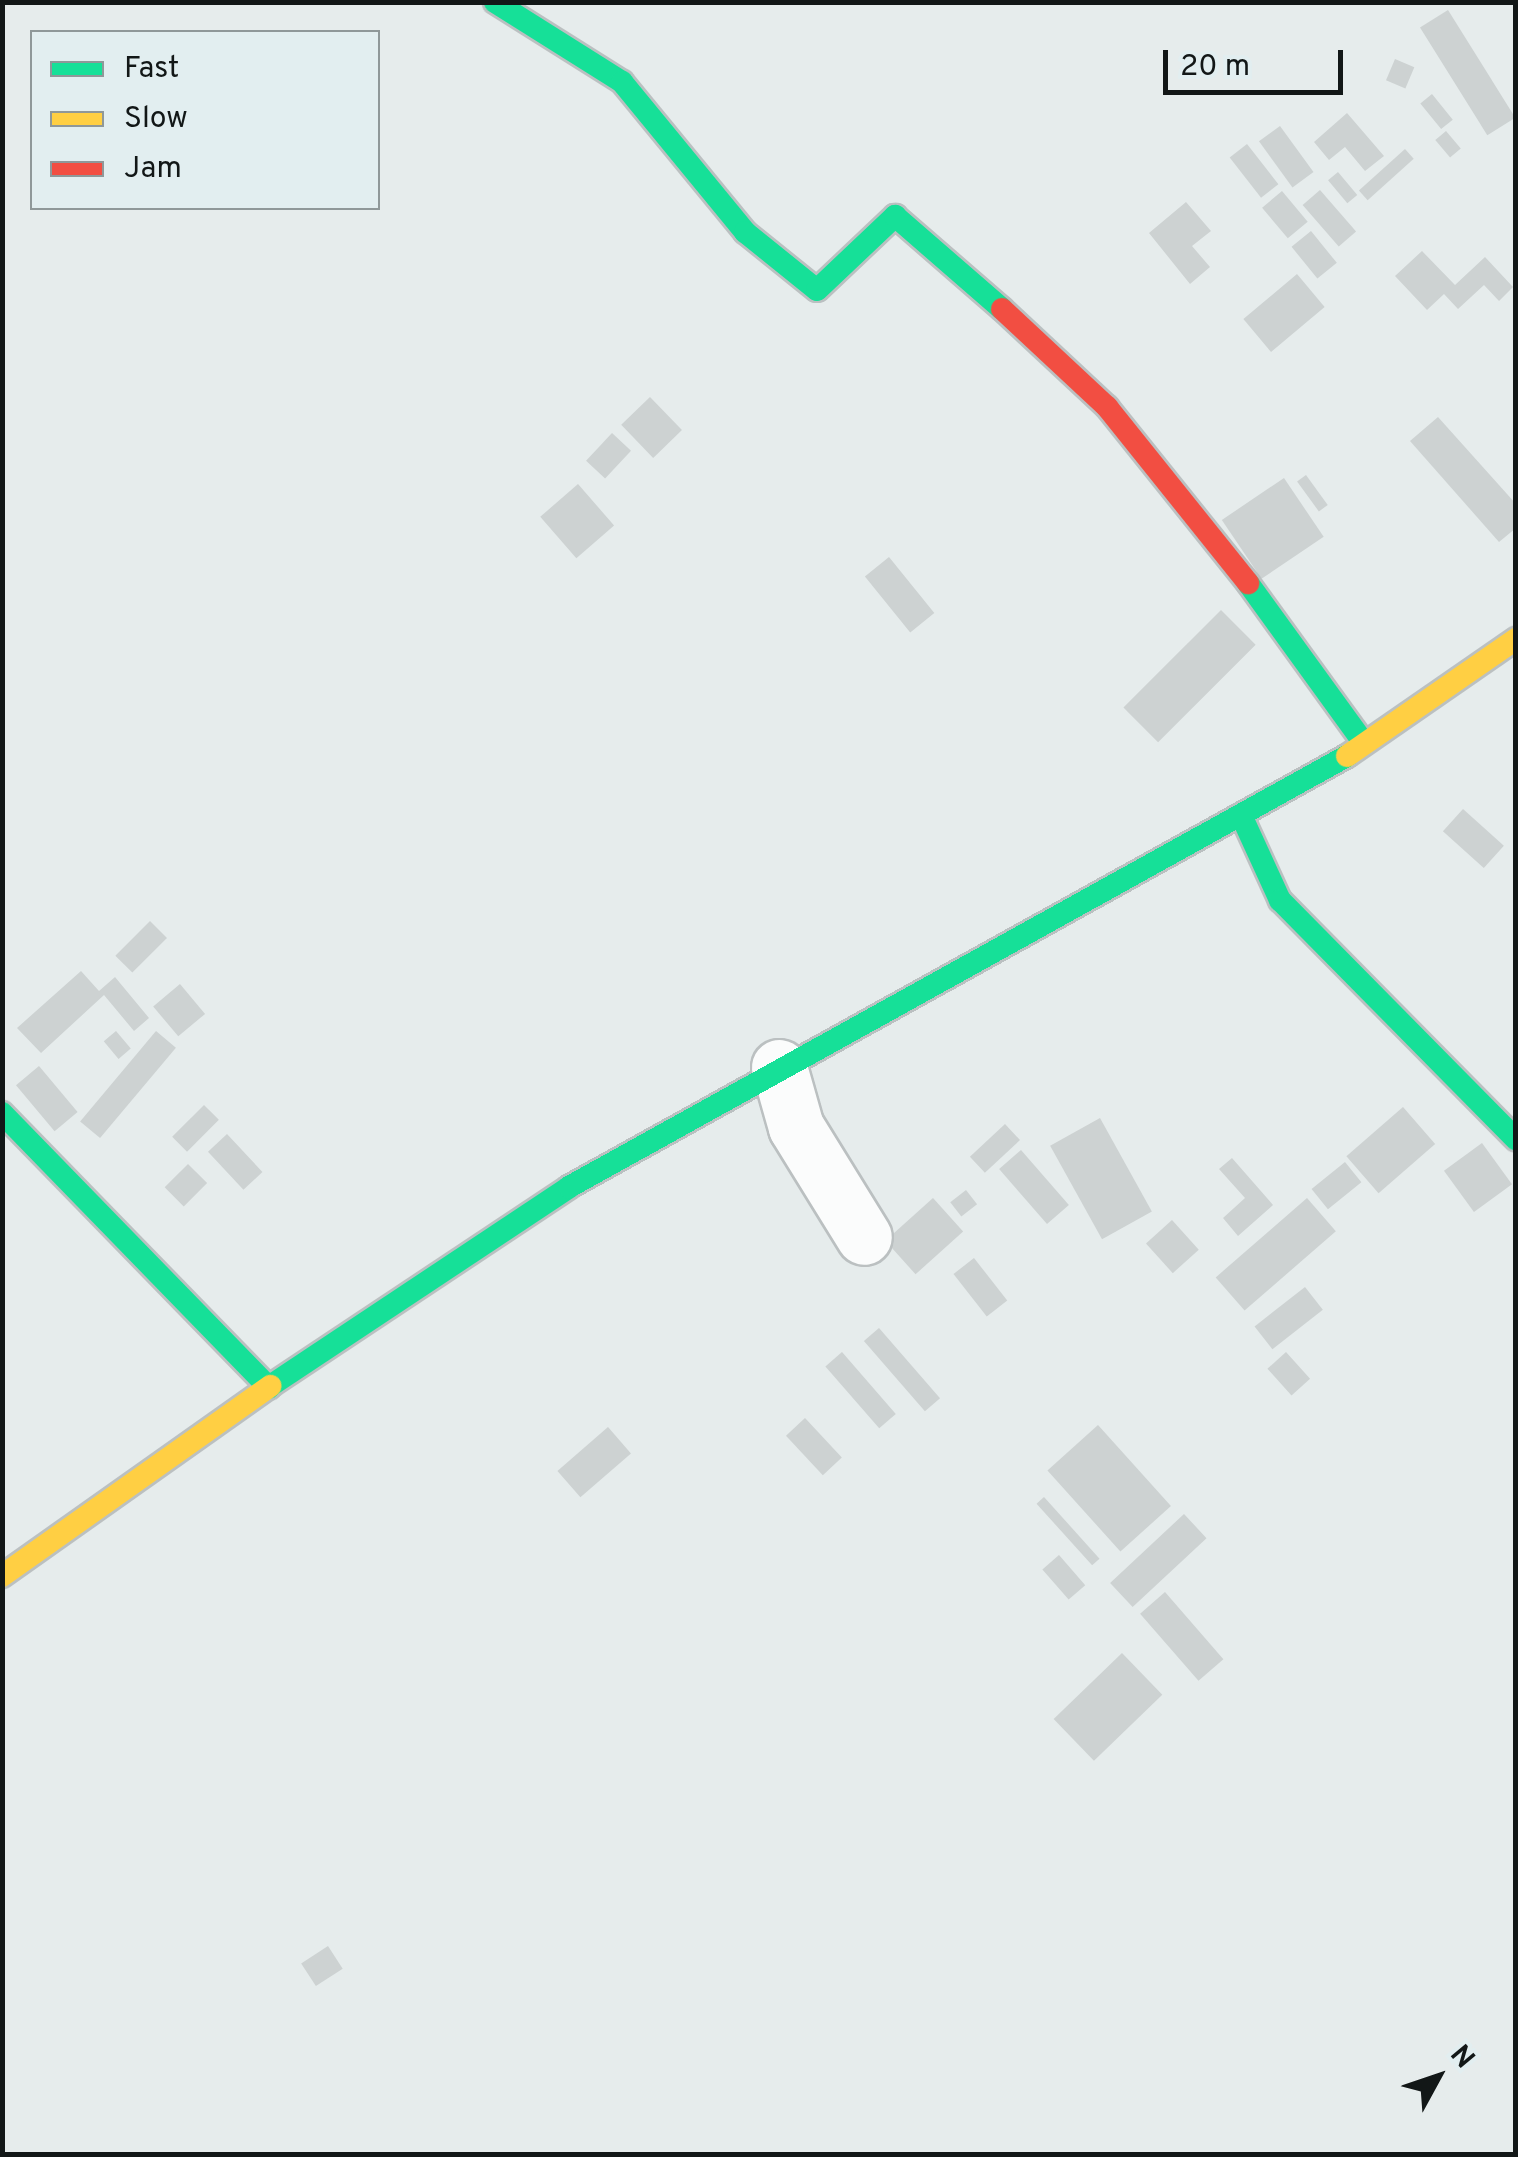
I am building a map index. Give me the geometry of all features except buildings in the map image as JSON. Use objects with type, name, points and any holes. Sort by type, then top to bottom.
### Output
[{"type":"main road","points":[[495,2],[622,82],[745,232],[816,290],[896,216],[947,259],[1107,407],[1176,487],[1364,744]]},
{"type":"main road","points":[[2,1576],[269,1388],[569,1187],[1364,744],[1516,640]]},
{"type":"main road","points":[[1241,815],[1280,900],[1516,1139]]},
{"type":"main road","points":[[2,1113],[269,1388]]},
{"type":"street","points":[[779,1067],[796,1128],[864,1236]]},
{"type":"traffic: fast","points":[[495,2],[622,82],[745,232],[817,290],[895,216],[1002,309]]},
{"type":"traffic: fast","points":[[1248,583],[1364,743]]},
{"type":"traffic: fast","points":[[270,1386],[569,1187],[1347,756]]},
{"type":"traffic: fast","points":[[1241,815],[1280,900],[1516,1139]]},
{"type":"traffic: fast","points":[[2,1113],[269,1388]]},
{"type":"traffic: slow","points":[[1347,756],[1516,639]]},
{"type":"traffic: slow","points":[[2,1576],[270,1386]]},
{"type":"traffic: jam","points":[[1002,309],[1107,407],[1248,583]]}]
